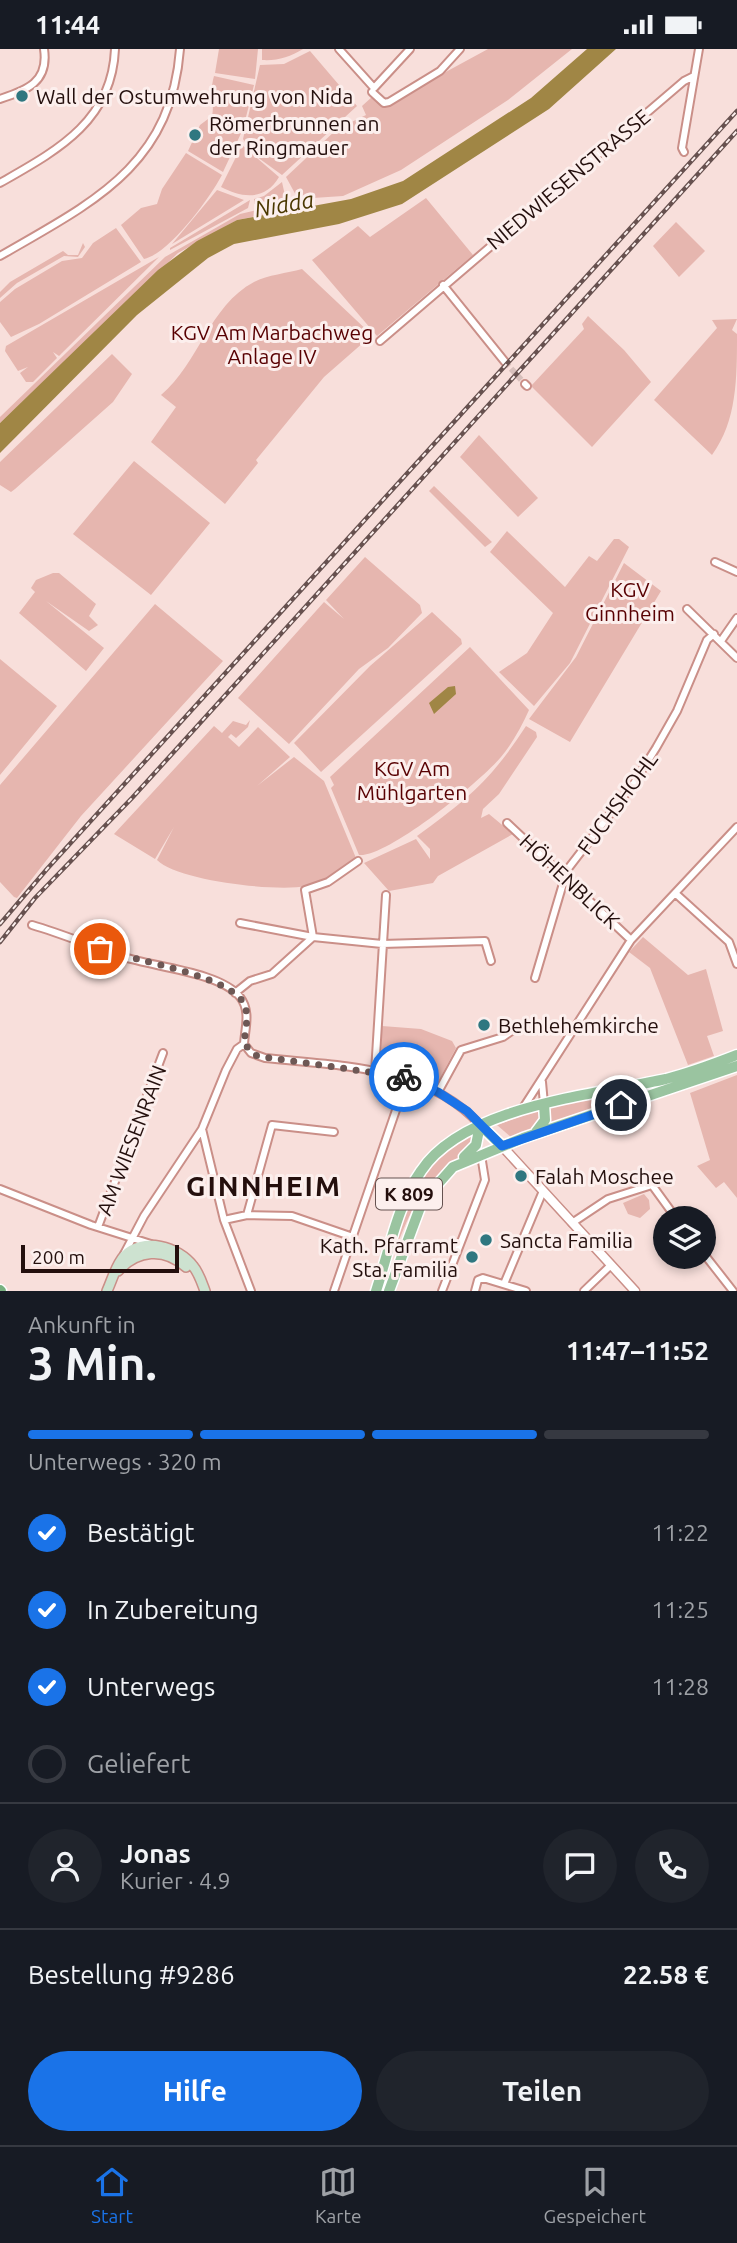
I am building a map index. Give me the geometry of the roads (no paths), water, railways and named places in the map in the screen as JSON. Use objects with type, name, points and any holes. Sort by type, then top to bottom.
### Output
[{"type":"main road","name":"K 809","points":[[376,1291],[404,1207],[419,1173],[440,1149],[480,1125],[521,1111],[668,1078],[737,1055]]},
{"type":"main road","name":"K 809","points":[[384,1291],[400,1244],[422,1202],[453,1167],[480,1153],[533,1134],[737,1066]]},
{"type":"main road","points":[[533,1134],[545,1120],[544,1104]]},
{"type":"main road","points":[[480,1125],[502,1146]]},
{"type":"main road","points":[[453,1167],[476,1145],[480,1125]]},
{"type":"main road","name":"K 809","points":[[389,1291],[422,1202]]},
{"type":"main road","points":[[107,1291],[123,1258],[137,1247],[160,1246],[173,1250],[192,1264],[205,1291]]},
{"type":"main road","points":[[113,1278],[132,1259],[146,1253],[160,1253],[184,1265],[200,1291]]},
{"type":"street","points":[[0,99],[24,91],[39,81],[46,62],[44,49]]},
{"type":"street","points":[[0,183],[74,137],[87,122],[108,83],[116,49]]},
{"type":"street","points":[[0,256],[89,204],[138,161],[165,115],[175,83],[180,49]]},
{"type":"street","points":[[339,49],[384,103],[440,71],[460,49]]},
{"type":"street","points":[[373,90],[410,49]]},
{"type":"street","name":"NIEDWIESENSTRASSE","points":[[684,152],[682,148],[699,49]]},
{"type":"street","name":"NIEDWIESENSTRASSE","points":[[380,341],[590,158],[684,81],[694,76]]},
{"type":"street","points":[[443,285],[505,362]]},
{"type":"street","points":[[716,562],[737,572]]},
{"type":"street","points":[[687,609],[737,658]]},
{"type":"street","points":[[720,641],[737,618]]},
{"type":"street","name":"FUCHSHOHL","points":[[535,978],[565,875],[634,783],[656,748],[677,711],[707,640],[714,634]]},
{"type":"street","name":"HÖHENBLICK","points":[[507,823],[631,940]]},
{"type":"street","points":[[521,1111],[631,940],[736,828]]},
{"type":"street","points":[[313,937],[305,890],[328,882],[358,861]]},
{"type":"street","points":[[675,893],[729,942],[737,964]]},
{"type":"street","points":[[375,1072],[386,895]]},
{"type":"street","points":[[240,923],[313,937],[382,944],[485,941],[491,961]]},
{"type":"street","points":[[32,925],[127,959],[198,976],[235,993],[245,1006],[247,1017],[244,1044],[228,1066],[202,1129],[131,1239],[123,1258]]},
{"type":"street","points":[[235,993],[250,981],[271,975],[313,937]]},
{"type":"street","points":[[729,942],[737,938]]},
{"type":"street","points":[[438,1092],[461,1050],[503,1037],[513,1030]]},
{"type":"street","points":[[244,1044],[251,1053],[265,1058],[407,1077],[438,1092],[480,1125]]},
{"type":"street","name":"AM WIESENRAIN","points":[[98,1227],[163,1053]]},
{"type":"street","points":[[334,1291],[407,1077]]},
{"type":"street","points":[[544,1077],[540,1087],[544,1104]]},
{"type":"street","points":[[247,1215],[270,1127],[277,1124],[334,1132]]},
{"type":"street","points":[[202,1129],[224,1220],[251,1291]]},
{"type":"street","points":[[502,1146],[635,1291]]},
{"type":"street","points":[[442,1291],[485,1180],[480,1153]]},
{"type":"street","points":[[572,1223],[608,1199],[652,1185],[667,1206]]},
{"type":"street","points":[[0,1189],[131,1239],[160,1246]]},
{"type":"street","points":[[504,1284],[543,1191]]},
{"type":"street","points":[[224,1220],[247,1215],[292,1216],[353,1237]]},
{"type":"street","points":[[584,1291],[611,1265]]},
{"type":"street","points":[[716,1269],[733,1291]]},
{"type":"street","points":[[475,1291],[477,1282],[483,1278],[526,1291]]},
{"type":"tunnel","points":[[505,362],[525,384]]},
{"type":"railway","points":[[0,924],[47,869],[737,111]]},
{"type":"railway","points":[[0,942],[35,898],[132,798],[737,131]]},
{"type":"place","name":"Wall der Ostumwehrung von Nida","points":[[22,96]]},
{"type":"place","name":"Römerbrunnen an der Ringmauer","points":[[195,135]]},
{"type":"place","name":"Bethlehemkirche","points":[[484,1025]]},
{"type":"place","name":"Falah Moschee","points":[[521,1176]]},
{"type":"place","name":"Sancta Familia","points":[[486,1240]]},
{"type":"place","name":"Kath. Pfarramt Sta. Familia","points":[[472,1257]]},
{"type":"district","name":"GINNHEIM","points":[[264,1185]]},
{"type":"water label","name":"Nidda","points":[[284,204]]},
{"type":"park label","name":"KGV Am Marbachweg Anlage IV","points":[[272,344]]},
{"type":"park label","name":"KGV Ginnheim","points":[[630,601]]},
{"type":"park label","name":"KGV Am Mühlgarten","points":[[412,780]]}]
